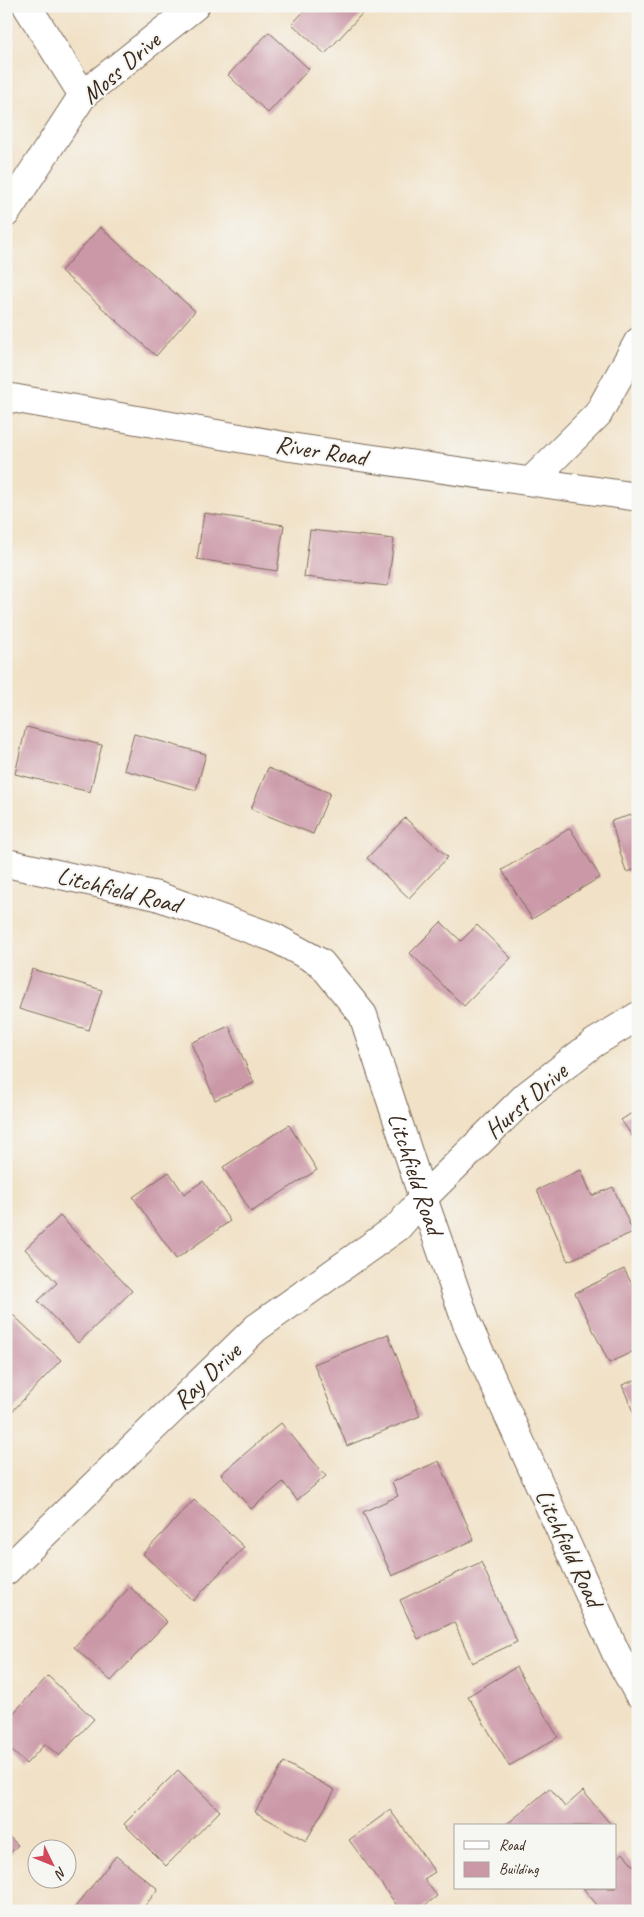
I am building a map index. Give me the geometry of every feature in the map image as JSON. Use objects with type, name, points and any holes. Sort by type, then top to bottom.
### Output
[{"type":"street","points":[[28,6],[84,95]]},
{"type":"street","name":"Moss Drive","points":[[6,213],[84,95],[194,6]]},
{"type":"street","points":[[530,481],[598,414],[638,342]]},
{"type":"street","name":"River Road","points":[[6,397],[290,447],[638,497]]},
{"type":"street","name":"Litchfield Road","points":[[6,863],[157,896],[275,938],[321,963],[363,1015],[422,1198],[467,1324],[612,1644],[638,1693]]},
{"type":"street","name":"Hurst Drive","points":[[422,1198],[527,1095],[594,1043],[638,1016]]},
{"type":"street","name":"Ray Drive","points":[[6,1571],[256,1328],[398,1227],[422,1198]]},
{"type":"building","points":[[309,6],[369,6],[325,54],[292,24]]},
{"type":"building","points":[[269,32],[309,69],[268,113],[228,75]]},
{"type":"building","points":[[100,227],[195,311],[156,356],[61,271]]},
{"type":"building","points":[[204,513],[284,525],[277,571],[197,559]]},
{"type":"building","points":[[310,530],[394,539],[388,586],[304,577]]},
{"type":"building","points":[[26,727],[102,745],[90,792],[15,774]]},
{"type":"building","points":[[134,734],[206,754],[196,790],[124,770]]},
{"type":"building","points":[[268,768],[330,793],[313,834],[251,809]]},
{"type":"building","points":[[638,813],[638,869],[626,872],[611,821]]},
{"type":"building","points":[[405,818],[448,857],[409,898],[367,858]]},
{"type":"building","points":[[570,828],[600,877],[532,919],[502,870]]},
{"type":"building","points":[[441,922],[461,941],[477,925],[511,958],[464,1006],[410,953]]},
{"type":"building","points":[[32,969],[102,990],[89,1030],[19,1009]]},
{"type":"building","points":[[229,1026],[254,1083],[215,1100],[191,1043]]},
{"type":"building","points":[[638,1109],[638,1144],[621,1120]]},
{"type":"building","points":[[289,1125],[317,1170],[251,1212],[223,1167]]},
{"type":"building","points":[[581,1170],[592,1196],[613,1187],[633,1232],[568,1261],[537,1190]]},
{"type":"building","points":[[169,1172],[184,1194],[203,1181],[230,1221],[176,1259],[133,1197]]},
{"type":"building","points":[[60,1216],[132,1291],[78,1343],[38,1301],[57,1283],[25,1249]]},
{"type":"building","points":[[624,1269],[638,1296],[638,1349],[609,1363],[575,1293]]},
{"type":"building","points":[[13,1315],[61,1360],[6,1418],[6,1323]]},
{"type":"building","points":[[388,1334],[420,1416],[347,1446],[314,1364]]},
{"type":"building","points":[[638,1379],[638,1424],[622,1385]]},
{"type":"building","points":[[281,1423],[326,1476],[297,1500],[283,1482],[251,1509],[221,1474]]},
{"type":"building","points":[[439,1461],[474,1540],[392,1576],[363,1512],[398,1496],[392,1482]]},
{"type":"building","points":[[194,1500],[244,1547],[193,1601],[143,1554]]},
{"type":"building","points":[[481,1562],[517,1642],[472,1663],[454,1622],[418,1639],[400,1600]]},
{"type":"building","points":[[130,1587],[167,1622],[111,1681],[74,1647]]},
{"type":"building","points":[[516,1667],[558,1737],[509,1766],[468,1696]]},
{"type":"building","points":[[48,1676],[94,1719],[59,1756],[45,1744],[26,1764],[6,1745],[6,1721]]},
{"type":"building","points":[[284,1762],[335,1790],[306,1841],[255,1812]]},
{"type":"building","points":[[178,1770],[220,1811],[166,1866],[124,1824]]},
{"type":"building","points":[[550,1788],[565,1807],[583,1791],[610,1824],[507,1824]]},
{"type":"building","points":[[390,1810],[435,1872],[424,1879],[437,1896],[418,1911],[401,1911],[349,1840]]},
{"type":"building","points":[[6,1834],[18,1845],[6,1858]]},
{"type":"building","points":[[623,1853],[638,1871],[638,1911],[602,1911],[585,1890],[616,1890],[616,1859]]},
{"type":"building","points":[[116,1856],[158,1889],[141,1911],[72,1911]]}]
